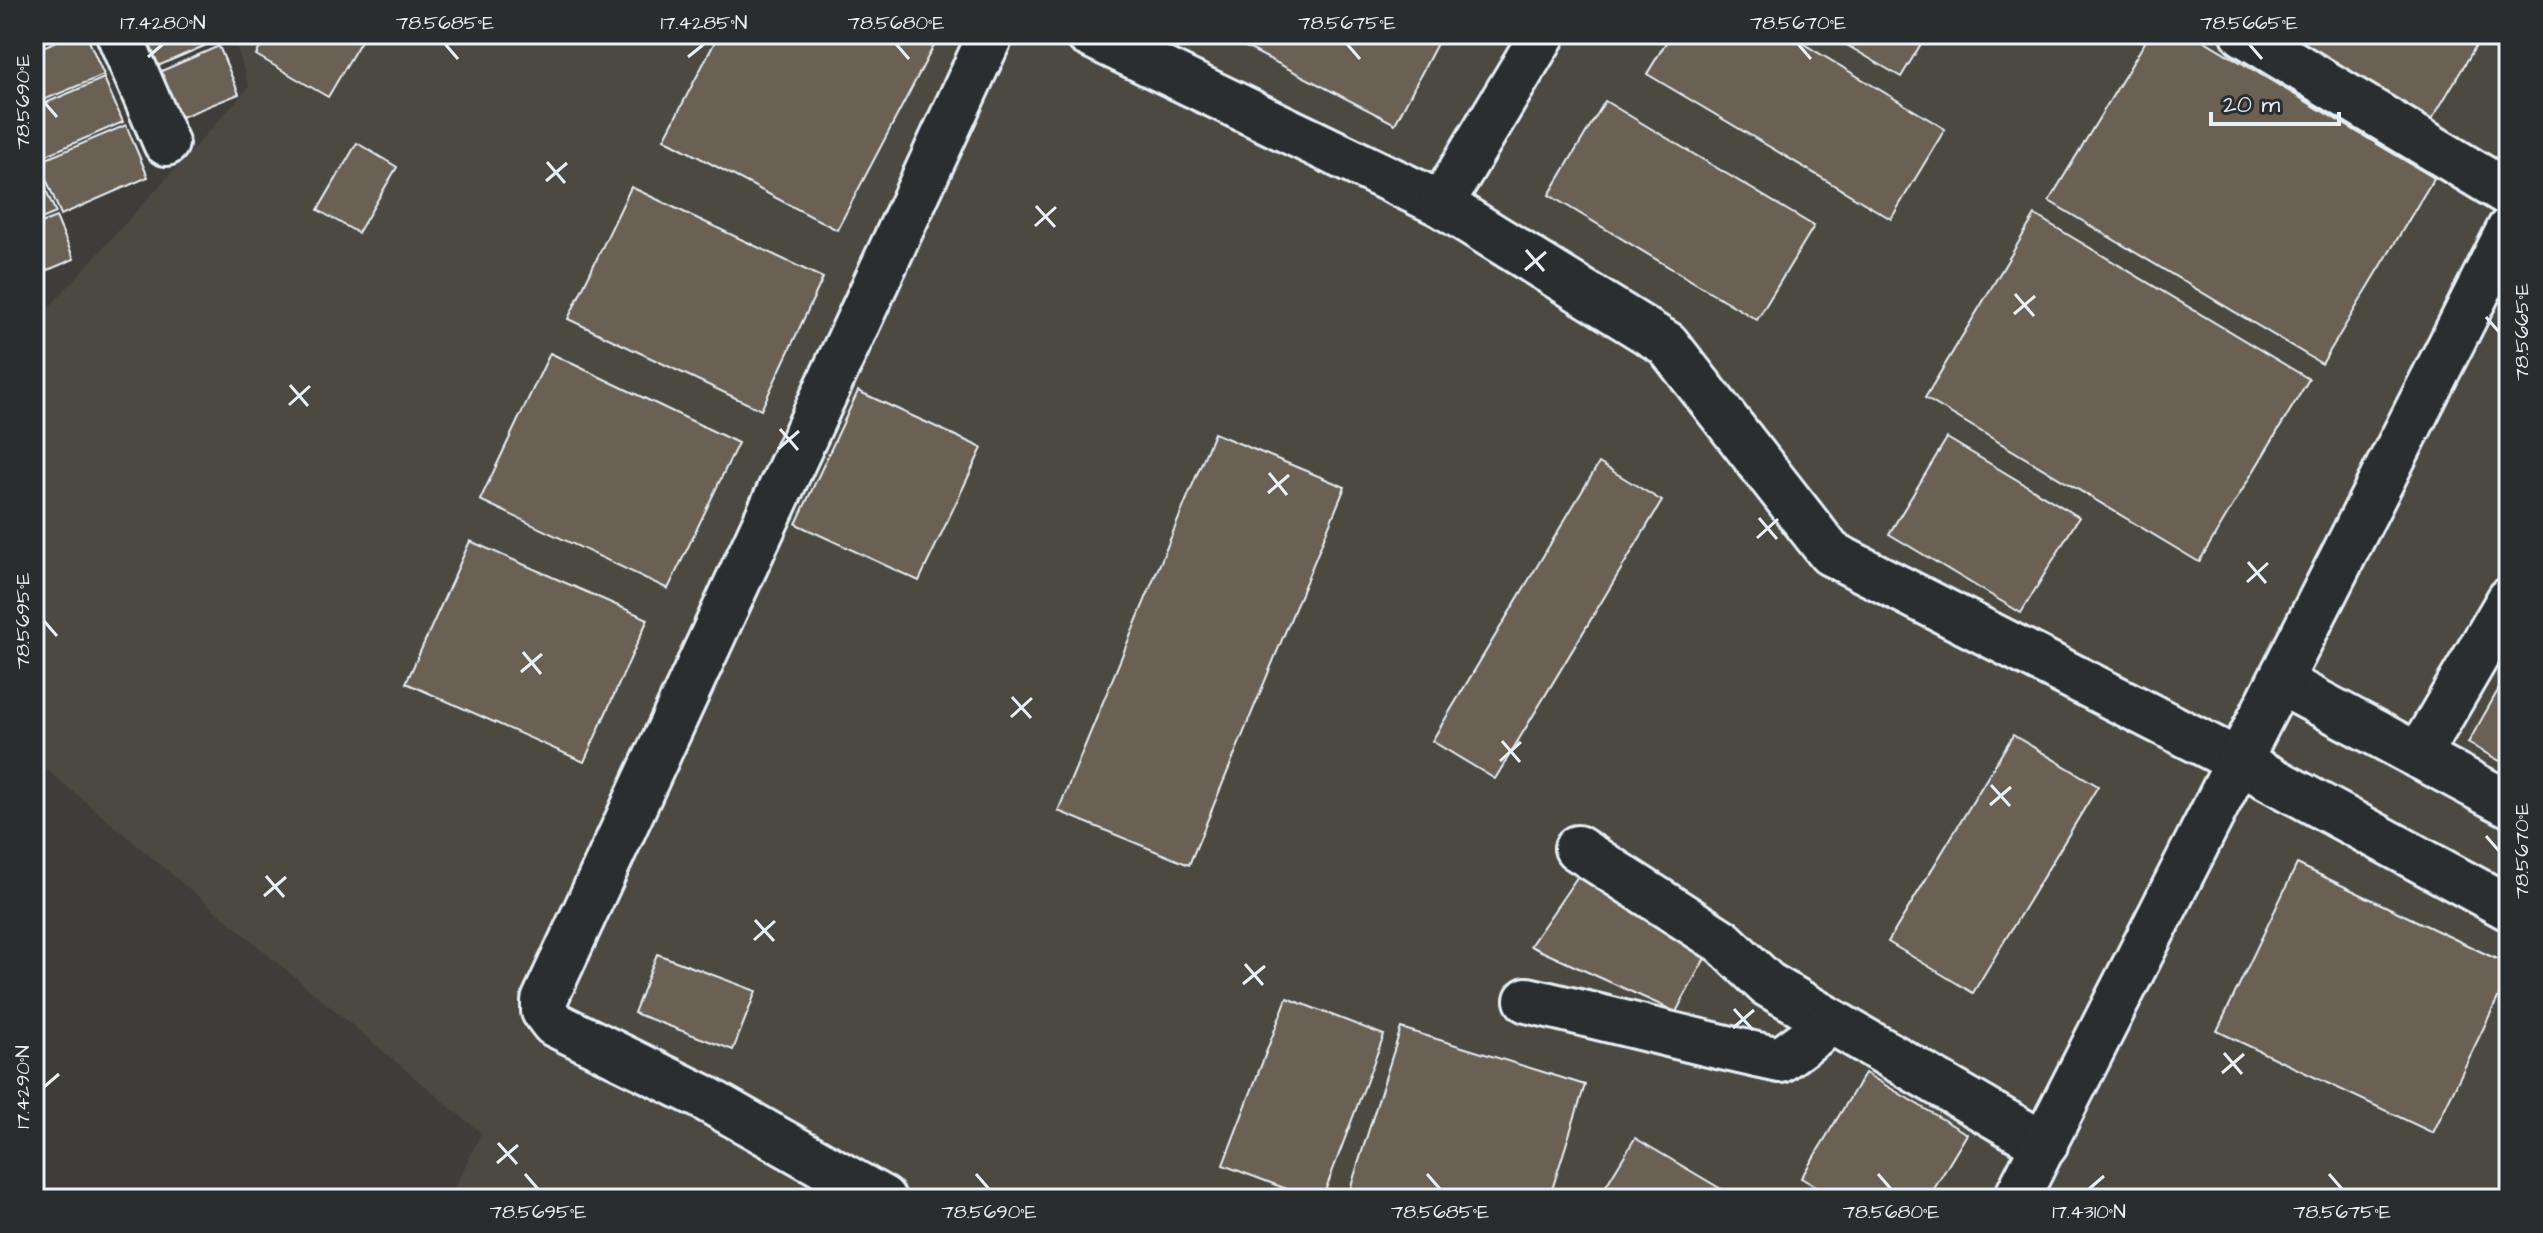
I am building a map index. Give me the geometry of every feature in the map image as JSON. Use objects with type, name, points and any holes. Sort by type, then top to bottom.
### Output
[{"type":"street","points":[[119,34],[166,143]]},
{"type":"street","points":[[883,1199],[701,1096],[554,1024],[547,1018],[544,1001],[991,34]]},
{"type":"street","points":[[1088,34],[1441,204],[1667,344],[1830,553],[2240,762],[2509,908]]},
{"type":"street","points":[[1441,204],[1543,34]]},
{"type":"street","points":[[2244,34],[2509,194]]},
{"type":"street","points":[[2016,1199],[2509,230]]},
{"type":"street","points":[[2418,756],[2509,600]]},
{"type":"street","points":[[2280,682],[2509,804]]},
{"type":"street","points":[[1577,848],[1723,942],[1767,984],[2045,1145]]},
{"type":"street","points":[[1527,1000],[1780,1060],[1832,1022]]},
{"type":"shaded area","points":[[233,34],[2509,34],[2509,1199],[449,1199],[481,1133],[34,759],[34,324],[249,87]]},
{"type":"building","points":[[34,34],[63,34],[34,46]]},
{"type":"building","points":[[72,34],[86,34],[104,75],[34,104],[34,51]]},
{"type":"building","points":[[145,34],[215,34],[218,40],[158,66]]},
{"type":"building","points":[[268,34],[365,34],[328,97],[256,55]]},
{"type":"building","points":[[719,34],[940,34],[837,230],[664,139]]},
{"type":"building","points":[[1221,34],[1442,34],[1395,124]]},
{"type":"building","points":[[1671,34],[1787,34],[1945,129],[1891,219],[1647,74]]},
{"type":"building","points":[[1828,34],[1927,34],[1901,77]]},
{"type":"building","points":[[2150,34],[2193,34],[2434,178],[2322,364],[2049,201]]},
{"type":"building","points":[[2275,34],[2483,34],[2428,126]]},
{"type":"building","points":[[219,46],[239,94],[179,118],[159,72]]},
{"type":"building","points":[[104,78],[123,122],[35,160],[34,108]]},
{"type":"building","points":[[1605,101],[1814,226],[1757,320],[1549,195]]},
{"type":"building","points":[[126,125],[148,177],[61,215],[39,162]]},
{"type":"building","points":[[357,143],[397,167],[358,233],[318,210]]},
{"type":"building","points":[[34,168],[56,213],[34,222]]},
{"type":"building","points":[[631,187],[823,278],[761,410],[568,319]]},
{"type":"building","points":[[2035,215],[2309,379],[2199,562],[1925,398]]},
{"type":"building","points":[[56,217],[74,259],[34,276],[34,226]]},
{"type":"building","points":[[550,353],[738,443],[668,589],[480,500]]},
{"type":"building","points":[[858,391],[982,448],[919,581],[796,524]]},
{"type":"building","points":[[1214,433],[1345,487],[1189,865],[1058,811]]},
{"type":"building","points":[[1947,438],[2079,517],[2021,613],[1889,534]]},
{"type":"building","points":[[1599,463],[1662,501],[1495,779],[1432,741]]},
{"type":"building","points":[[470,541],[648,619],[584,762],[406,683]]},
{"type":"building","points":[[2509,671],[2509,766],[2468,743]]},
{"type":"building","points":[[2013,735],[2098,786],[1973,993],[1888,942]]},
{"type":"building","points":[[2297,864],[2509,965],[2509,975],[2433,1133],[2217,1031]]},
{"type":"building","points":[[1584,867],[1713,943],[1676,1012],[1530,946]]},
{"type":"building","points":[[657,954],[756,991],[733,1050],[634,1013]]},
{"type":"building","points":[[1287,998],[1384,1035],[1322,1199],[1313,1199],[1223,1165]]},
{"type":"building","points":[[1401,1028],[1585,1085],[1549,1199],[1347,1199]]},
{"type":"building","points":[[1865,1073],[1967,1134],[1928,1199],[1837,1199],[1801,1178]]},
{"type":"building","points":[[1635,1138],[1738,1199],[1598,1199]]}]
